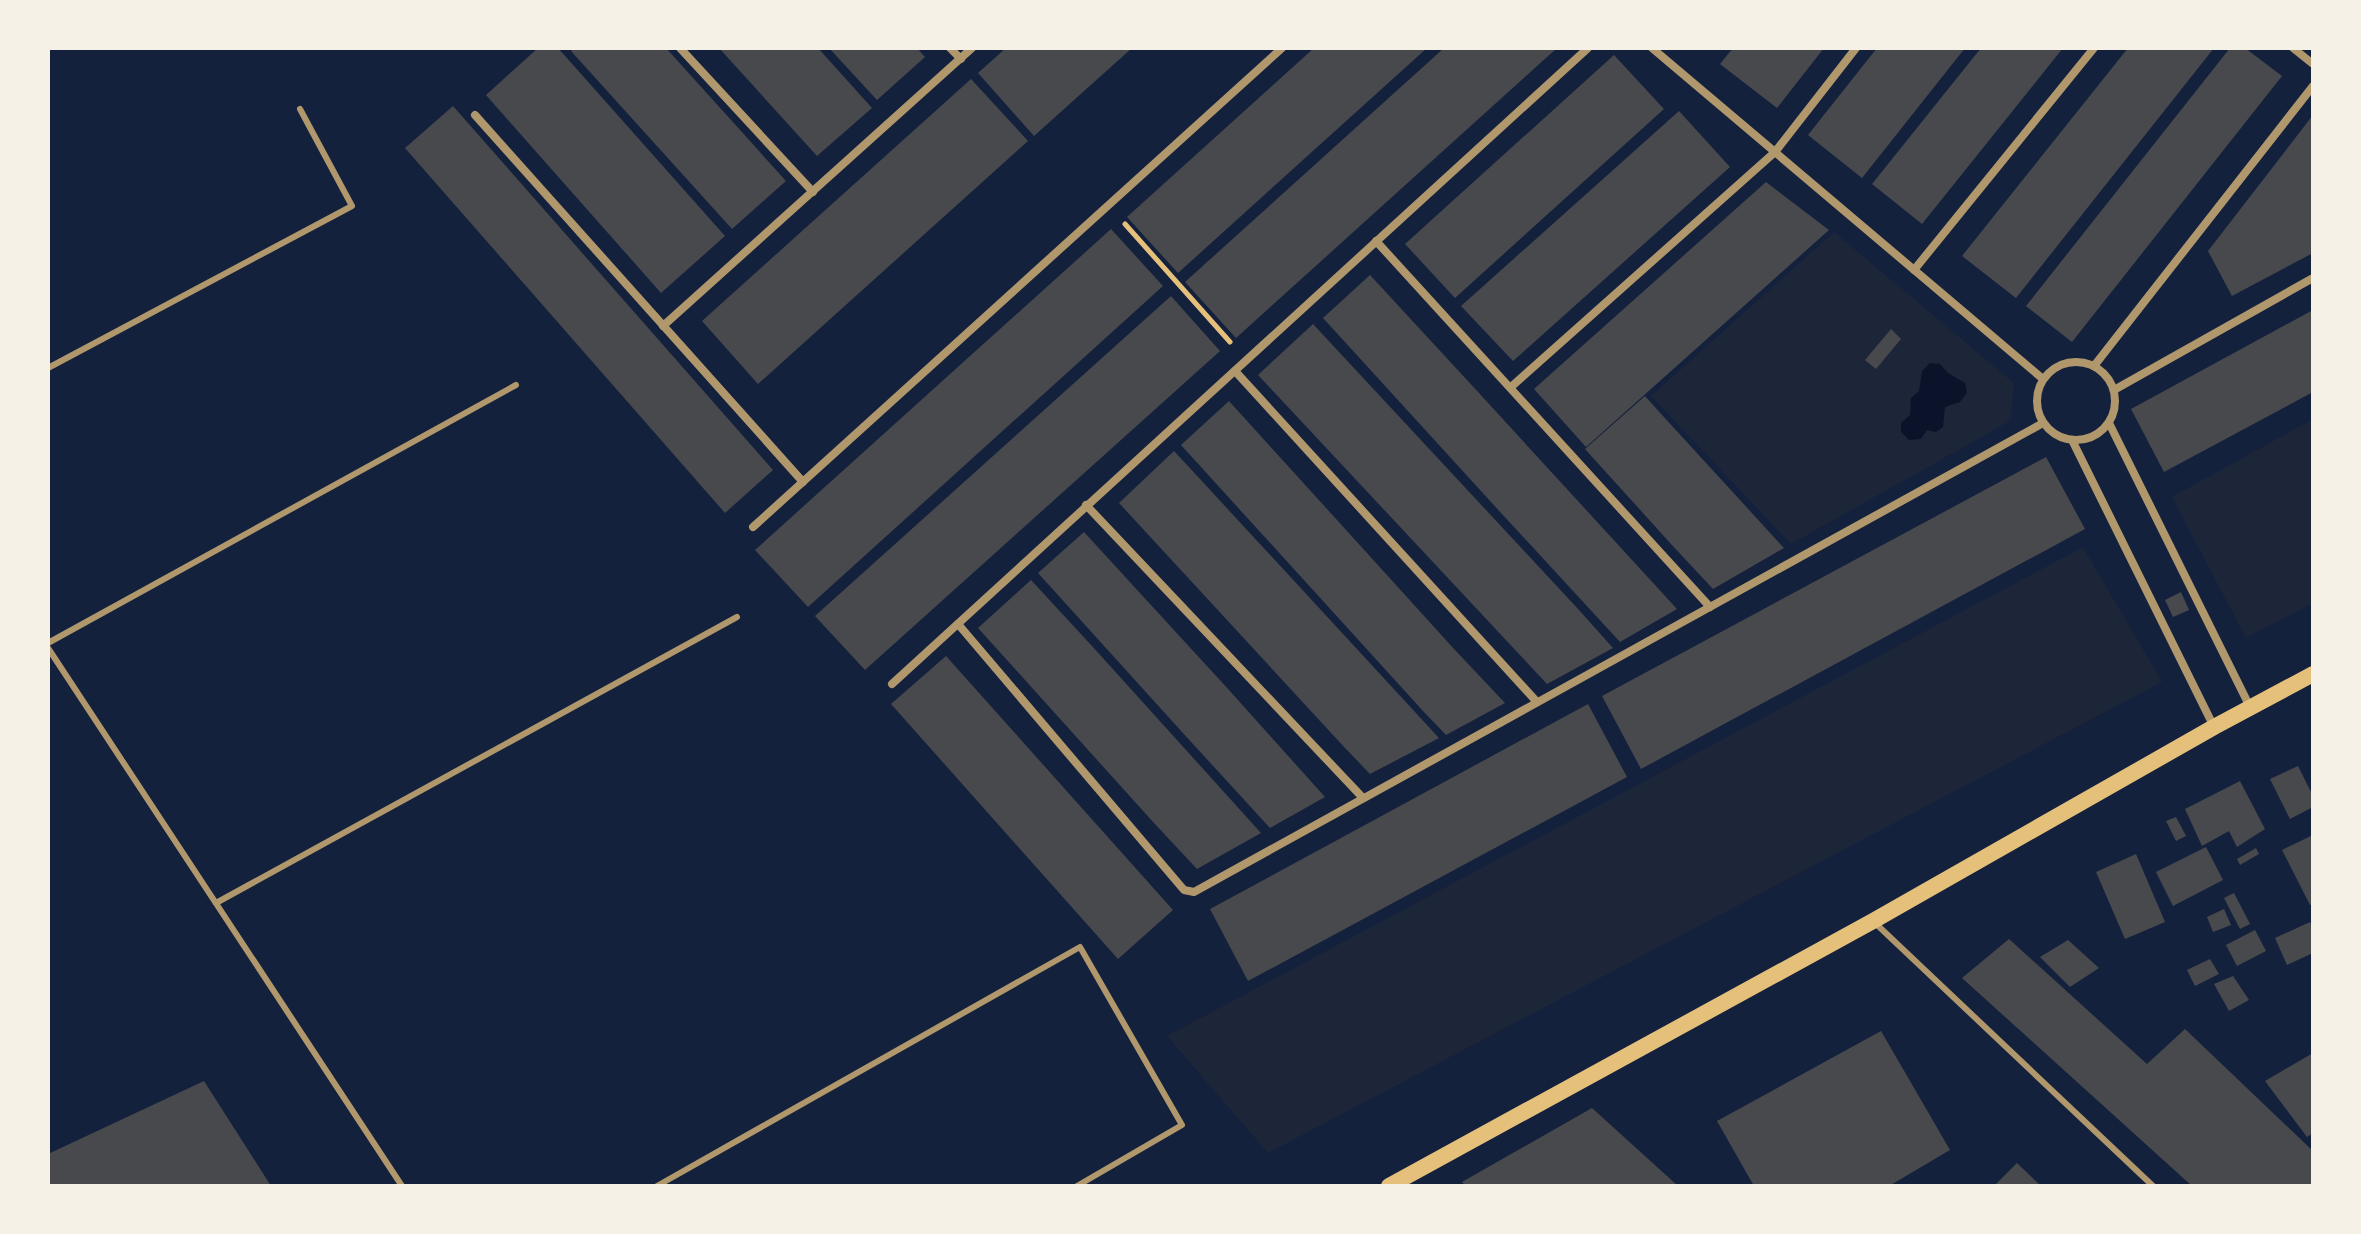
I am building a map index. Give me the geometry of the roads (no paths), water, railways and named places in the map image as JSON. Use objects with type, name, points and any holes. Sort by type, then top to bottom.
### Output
[{"type":"main road","points":[[1389,1186],[1873,921],[2313,674]]},
{"type":"street","points":[[680,48],[813,192]]},
{"type":"street","points":[[950,48],[961,59]]},
{"type":"street","points":[[663,326],[972,48]]},
{"type":"street","points":[[753,527],[1282,48]]},
{"type":"street","points":[[892,684],[1588,48]]},
{"type":"street","points":[[1652,48],[2043,379]]},
{"type":"street","points":[[1511,387],[1775,152],[1856,48]]},
{"type":"street","points":[[1914,270],[2094,48]]},
{"type":"street","points":[[2293,48],[2313,64]]},
{"type":"street","points":[[2094,366],[2313,86]]},
{"type":"street","points":[[475,115],[803,482]]},
{"type":"street","points":[[1376,241],[1710,607]]},
{"type":"street","points":[[2114,390],[2313,278]]},
{"type":"street","points":[[2083,362],[2094,366],[2103,371],[2114,390],[2116,401],[2109,423],[2093,437],[2072,440],[2051,431],[2043,423],[2037,401],[2043,379],[2061,365],[2083,362]]},
{"type":"street","points":[[1235,371],[1537,702]]},
{"type":"street","points":[[958,624],[1189,892],[2043,423]]},
{"type":"street","points":[[2109,423],[2250,708]]},
{"type":"street","points":[[2072,440],[2214,727]]},
{"type":"street","points":[[1086,505],[1363,798]]},
{"type":"lane","points":[[48,368],[352,206],[300,109]]},
{"type":"lane","points":[[402,1186],[48,646],[516,385]]},
{"type":"lane","points":[[216,903],[737,617]]},
{"type":"lane","points":[[1873,921],[2153,1186]]},
{"type":"lane","points":[[657,1186],[1080,947],[1182,1125],[1077,1186]]}]
